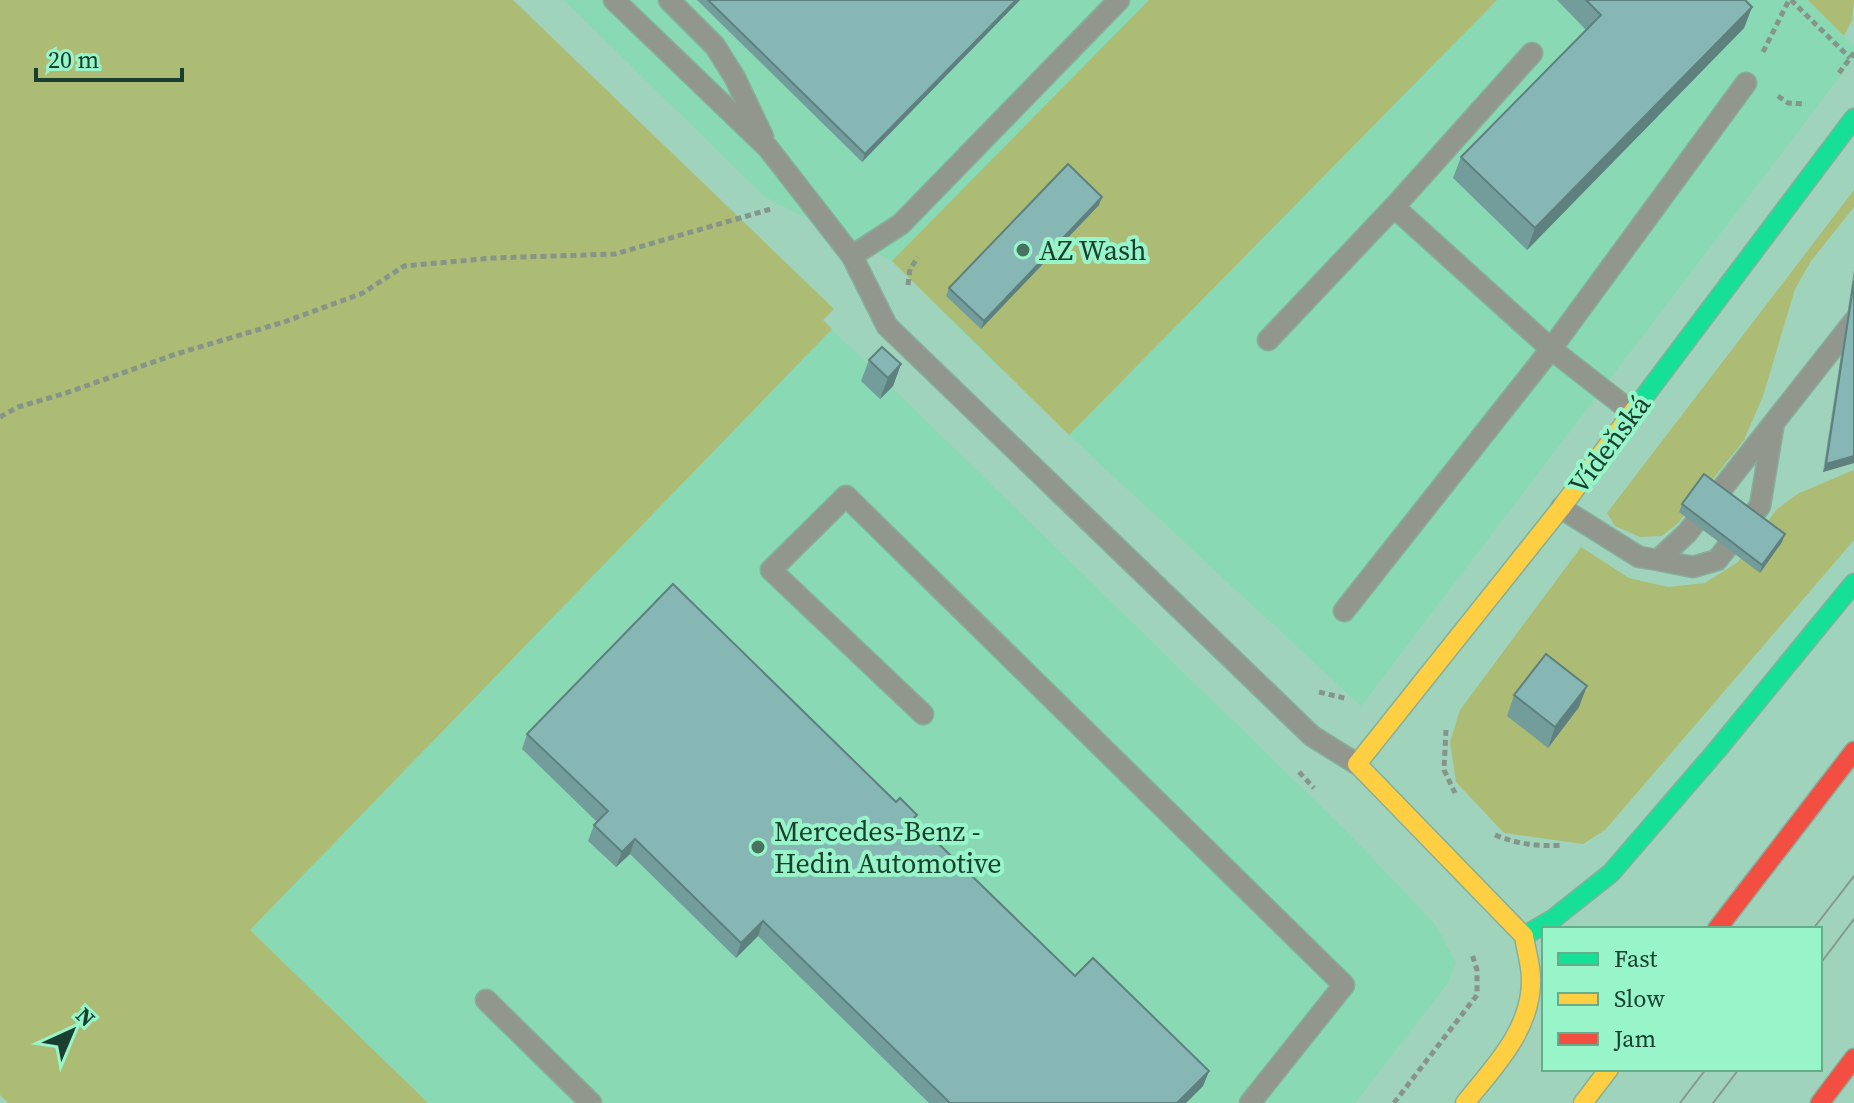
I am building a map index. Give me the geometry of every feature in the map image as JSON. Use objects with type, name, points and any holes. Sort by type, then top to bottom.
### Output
[{"type":"main road","name":"Vídeňská","points":[[1357,764],[1561,508],[1854,118]]},
{"type":"main road","points":[[1524,936],[1553,919],[1611,873],[1854,583]]},
{"type":"main road","points":[[1719,927],[1854,751]]},
{"type":"main road","points":[[1357,764],[1524,936],[1532,981],[1527,1012],[1517,1036],[1465,1103]]},
{"type":"main road","points":[[1820,1103],[1854,1058]]},
{"type":"main road","points":[[1583,1103],[1607,1071]]},
{"type":"lane","points":[[614,0],[768,148],[852,256],[887,326],[1312,736],[1357,764]]},
{"type":"lane","points":[[669,0],[715,46],[735,78],[768,148]]},
{"type":"lane","points":[[852,256],[901,224],[1116,2]]},
{"type":"lane","points":[[1268,340],[1394,207],[1532,53]]},
{"type":"lane","points":[[1344,611],[1551,349],[1746,83]]},
{"type":"lane","points":[[1394,207],[1551,349],[1633,413]]},
{"type":"lane","points":[[1658,560],[1687,533],[1854,321]]},
{"type":"lane","points":[[1561,508],[1639,557],[1693,567],[1717,560],[1760,506],[1773,424]]},
{"type":"lane","points":[[923,714],[771,570],[846,496],[1344,985],[1250,1103]]},
{"type":"lane","points":[[486,1000],[591,1103]]},
{"type":"path","points":[[1791,0],[1850,58],[1854,53]]},
{"type":"path","points":[[0,417],[18,407],[350,298],[404,266],[493,258],[615,254],[747,218],[805,196]]},
{"type":"path","points":[[909,290],[910,269],[922,251]]},
{"type":"path","points":[[1321,795],[1289,763],[1349,699],[1374,685],[1445,738]]},
{"type":"path","points":[[1309,688],[1349,699]]},
{"type":"path","points":[[1394,1103],[1477,995],[1477,970],[1470,948]]},
{"type":"shaded area","points":[[0,0],[513,0],[834,309],[823,320],[832,329],[250,930],[428,1103],[8,1103],[0,1095]]},
{"type":"shaded area","points":[[564,0],[1149,0],[1106,44],[1003,371],[892,261],[765,197]]},
{"type":"shaded area","points":[[1149,0],[1497,0],[1069,435],[892,261]]},
{"type":"shaded area","points":[[1497,0],[1808,0],[1854,46],[1854,58],[1361,706],[1069,435]]},
{"type":"shaded area","points":[[1808,0],[1854,0],[1852,20],[1844,36]]},
{"type":"shaded area","points":[[1854,190],[1854,207],[1811,261],[1795,289],[1763,396],[1744,440],[1678,523],[1662,536],[1640,537],[1615,526],[1607,513]]},
{"type":"shaded area","points":[[832,329],[1352,837],[1435,924],[1456,963],[1448,983],[1355,1103],[428,1103],[250,930]]},
{"type":"shaded area","points":[[1854,470],[1854,540],[1605,830],[1583,844],[1504,833],[1456,782],[1450,742],[1460,710],[1581,547],[1629,578],[1668,587],[1705,583],[1738,562],[1777,509],[1799,493]]},
{"type":"building","points":[[708,0],[1016,0],[865,154]]},
{"type":"building","points":[[1586,0],[1745,0],[1752,7],[1535,228],[1461,157],[1601,15]]},
{"type":"building","name":"AZ Wash","points":[[1068,164],[1102,197],[984,321],[949,288]]},
{"type":"building","points":[[1854,281],[1854,456],[1826,464]]},
{"type":"building","points":[[882,347],[901,364],[888,378],[869,360]]},
{"type":"building","points":[[1704,474],[1785,534],[1762,565],[1682,504]]},
{"type":"building","name":"Mercedes-Benz - Hedin Automotive","points":[[673,584],[896,802],[900,798],[917,815],[913,819],[1075,976],[1093,958],[1209,1071],[1177,1103],[950,1103],[763,921],[741,943],[635,839],[622,852],[594,825],[608,811],[527,734]]},
{"type":"building","points":[[1546,654],[1587,686],[1555,727],[1514,695]]},
{"type":"tram line","points":[[1815,927],[1854,876]]},
{"type":"tram line","points":[[1822,961],[1854,919]]},
{"type":"tram line","points":[[1680,1103],[1704,1071]]},
{"type":"tram line","points":[[1713,1103],[1737,1071]]},
{"type":"traffic: fast","points":[[1635,409],[1854,118]]},
{"type":"traffic: fast","points":[[1524,936],[1553,919],[1611,873],[1854,583]]},
{"type":"traffic: slow","points":[[1524,936],[1357,764],[1561,508],[1635,409]]},
{"type":"traffic: slow","points":[[1465,1103],[1499,1061],[1525,1014],[1531,979],[1524,936]]},
{"type":"traffic: slow","points":[[1583,1103],[1607,1071]]},
{"type":"traffic: jam","points":[[1719,927],[1854,751]]},
{"type":"traffic: jam","points":[[1820,1103],[1854,1058]]},
{"type":"place","name":"AZ Wash","points":[[1023,250]]},
{"type":"place","name":"Mercedes-Benz - Hedin Automotive","points":[[758,847]]}]
